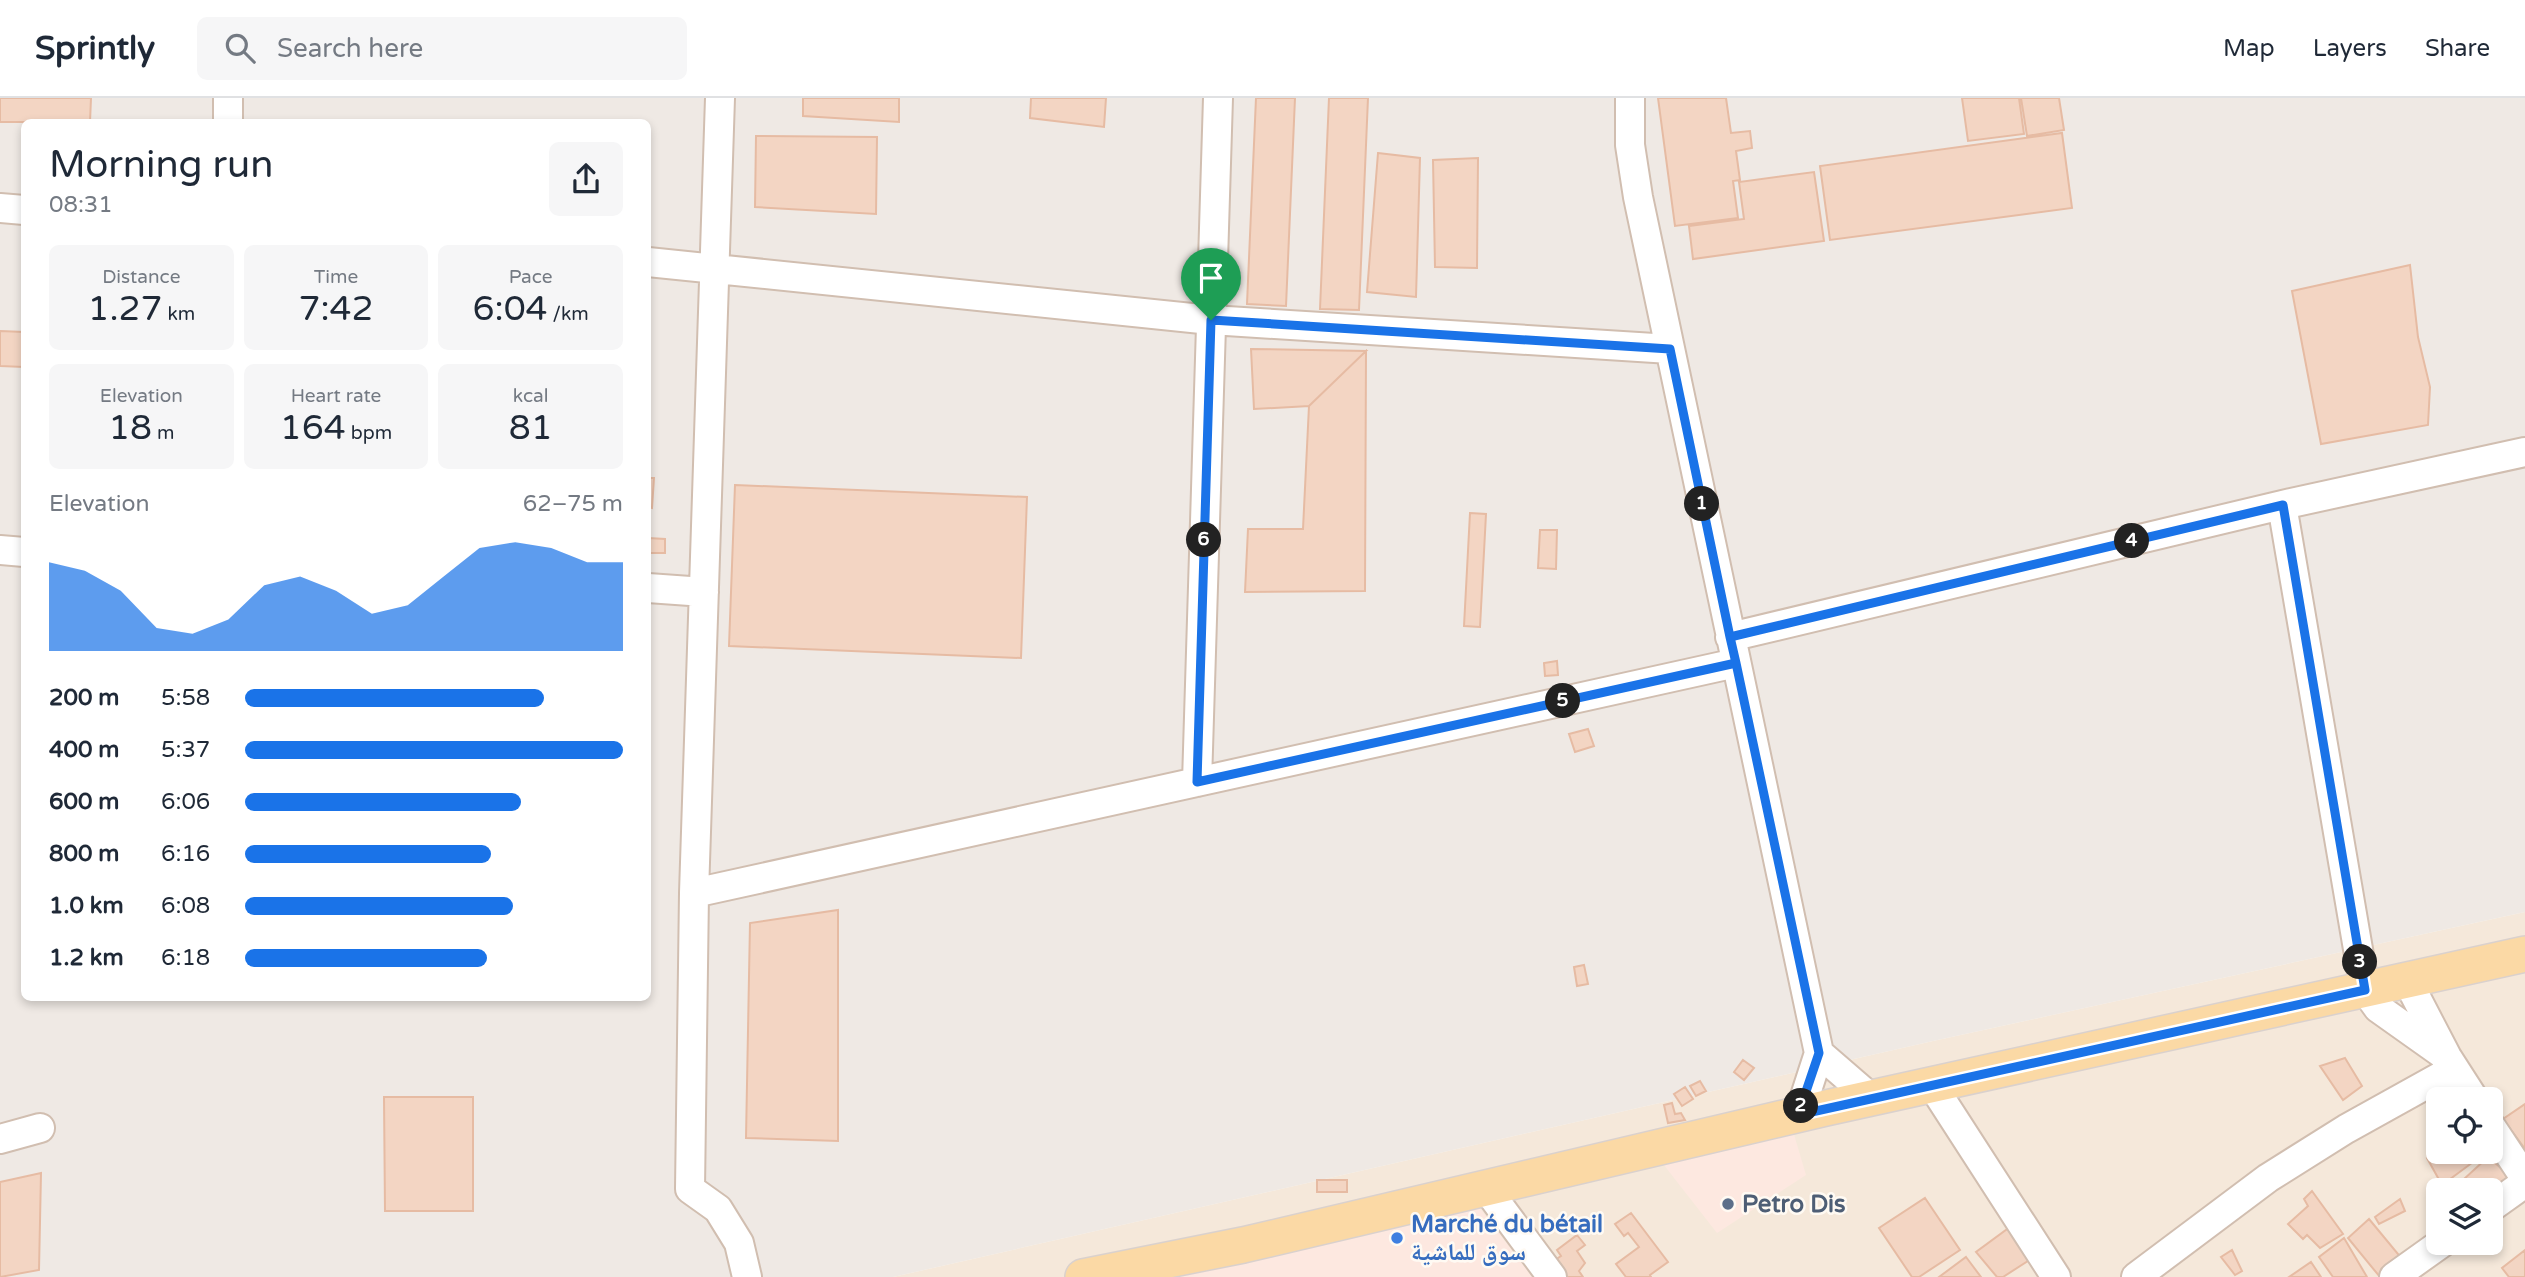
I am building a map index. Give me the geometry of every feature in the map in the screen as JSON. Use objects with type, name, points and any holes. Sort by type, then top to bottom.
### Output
[{"type":"main road","points":[[1083,1277],[1243,1245],[1932,1084],[2525,954]]},
{"type":"street","points":[[228,98],[228,119]]},
{"type":"street","points":[[720,98],[694,893],[690,1189],[718,1209],[738,1243],[747,1277]]},
{"type":"street","points":[[1197,782],[1218,98]]},
{"type":"street","points":[[1630,98],[1630,145],[1638,197],[1819,1053],[1798,1115]]},
{"type":"street","points":[[0,208],[21,210]]},
{"type":"street","points":[[651,262],[1211,320],[1670,349]]},
{"type":"street","points":[[694,893],[1197,782],[1733,650],[2283,505],[2525,452]]},
{"type":"street","points":[[2283,505],[2365,990],[2378,1008],[2450,1063]]},
{"type":"street","points":[[0,550],[21,552]]},
{"type":"street","points":[[651,588],[704,592]]},
{"type":"street","points":[[2407,980],[2465,1087]]},
{"type":"street","points":[[1819,1053],[1871,1098]]},
{"type":"street","points":[[2136,1277],[2268,1178],[2450,1063]]},
{"type":"street","points":[[1932,1084],[2056,1277]]},
{"type":"street","points":[[0,1139],[40,1128]]},
{"type":"street","points":[[2503,1145],[2525,1180],[2503,1198]]},
{"type":"street","points":[[1486,1188],[1552,1277]]},
{"type":"street","points":[[2407,1273],[2428,1255]]},
{"type":"shaded area","points":[[0,98],[2525,98],[2525,912],[1933,1041],[893,1277],[0,1277]]},
{"type":"shaded area","points":[[2525,912],[2525,1277],[893,1277],[1933,1041]]},
{"type":"shaded area","name":"Petro Dis","points":[[1793,1131],[1806,1175],[1717,1233],[1660,1160]]},
{"type":"shaded area","name":"Marché du bétail سوق للماشية","points":[[1473,1199],[1532,1277],[1108,1277]]},
{"type":"building","points":[[0,98],[91,98],[90,119],[21,119],[21,122],[0,122]]},
{"type":"building","points":[[803,98],[899,98],[899,122],[803,116]]},
{"type":"building","points":[[1031,98],[1106,98],[1104,127],[1030,118]]},
{"type":"building","points":[[1256,98],[1295,98],[1286,306],[1247,304]]},
{"type":"building","points":[[1329,98],[1368,98],[1359,310],[1320,309]]},
{"type":"building","points":[[1658,98],[1726,98],[1731,133],[1750,131],[1752,148],[1736,151],[1740,180],[1733,181],[1738,218],[1675,226]]},
{"type":"building","points":[[1962,98],[2019,98],[2024,134],[1968,141]]},
{"type":"building","points":[[2021,98],[2059,98],[2064,130],[2027,136]]},
{"type":"building","points":[[2062,133],[2072,208],[1830,240],[1820,166]]},
{"type":"building","points":[[756,136],[877,137],[876,214],[755,207]]},
{"type":"building","points":[[1378,153],[1420,158],[1416,297],[1367,292]]},
{"type":"building","points":[[1478,158],[1477,268],[1435,267],[1433,160]]},
{"type":"building","points":[[1814,172],[1824,241],[1693,259],[1689,226],[1744,219],[1739,182]]},
{"type":"building","points":[[2410,265],[2418,337],[2430,387],[2428,425],[2321,444],[2292,291]]},
{"type":"building","points":[[0,331],[21,332],[21,367],[0,366]]},
{"type":"building","points":[[1251,349],[1366,351],[1309,406],[1254,409]]},
{"type":"building","points":[[1366,351],[1365,591],[1245,592],[1248,529],[1303,529],[1309,406]]},
{"type":"building","points":[[651,478],[654,478],[652,508]]},
{"type":"building","points":[[735,485],[1027,497],[1021,658],[729,646]]},
{"type":"building","points":[[1470,513],[1486,514],[1480,627],[1464,626]]},
{"type":"building","points":[[1540,530],[1557,530],[1556,569],[1538,568]]},
{"type":"building","points":[[651,538],[665,539],[665,553],[651,553]]},
{"type":"building","points":[[1557,661],[1558,675],[1545,676],[1544,663]]},
{"type":"building","points":[[1588,729],[1594,746],[1575,752],[1569,734]]},
{"type":"building","points":[[838,910],[838,1141],[746,1138],[750,923]]},
{"type":"building","points":[[1584,965],[1588,984],[1577,986],[1574,967]]},
{"type":"building","points":[[2345,1058],[2362,1086],[2343,1100],[2320,1066]]},
{"type":"building","points":[[1743,1060],[1754,1068],[1744,1080],[1734,1072]]},
{"type":"building","points":[[1700,1081],[1706,1091],[1696,1096],[1690,1086]]},
{"type":"building","points":[[1685,1087],[1693,1099],[1682,1106],[1674,1094]]},
{"type":"building","points":[[384,1097],[473,1097],[473,1211],[385,1211]]},
{"type":"building","points":[[1672,1103],[1675,1114],[1681,1113],[1685,1120],[1668,1123],[1664,1105]]},
{"type":"building","points":[[2525,1104],[2525,1149],[2503,1119]]},
{"type":"building","points":[[2430,1164],[2470,1164],[2451,1178],[2438,1178]]},
{"type":"building","points":[[2480,1164],[2496,1164],[2515,1180],[2503,1188],[2503,1178],[2465,1178]]},
{"type":"building","points":[[41,1173],[39,1270],[0,1277],[0,1182]]},
{"type":"building","points":[[1317,1180],[1347,1180],[1347,1192],[1317,1192]]},
{"type":"building","points":[[2312,1191],[2343,1234],[2320,1248],[2307,1235],[2303,1239],[2288,1224],[2308,1206],[2304,1199]]},
{"type":"building","points":[[1925,1198],[1960,1250],[1919,1277],[1912,1277],[1879,1228]]},
{"type":"building","points":[[2400,1199],[2405,1211],[2379,1224],[2375,1217]]},
{"type":"building","points":[[1631,1213],[1668,1262],[1650,1275],[1651,1277],[1626,1277],[1616,1264],[1639,1247],[1628,1233],[1624,1236],[1615,1224]]},
{"type":"building","points":[[2369,1219],[2403,1260],[2380,1277],[2348,1238]]},
{"type":"building","points":[[2010,1227],[2031,1259],[2003,1277],[1997,1277],[1976,1252]]},
{"type":"building","points":[[1577,1235],[1585,1245],[1577,1251],[1585,1263],[1579,1271],[1583,1277],[1567,1277],[1555,1260],[1561,1256],[1557,1250]]},
{"type":"building","points":[[2344,1238],[2367,1277],[2333,1277],[2319,1257]]},
{"type":"building","points":[[2232,1250],[2242,1271],[2235,1275],[2221,1257]]},
{"type":"building","points":[[2525,1250],[2525,1277],[2509,1277],[2502,1268]]},
{"type":"building","points":[[1966,1257],[1981,1277],[1939,1277]]},
{"type":"building","points":[[2311,1262],[2321,1277],[2289,1277]]},
{"type":"place","name":"Petro Dis","points":[[1728,1204]]},
{"type":"place","name":"Marché du bétail سوق للماشية","points":[[1397,1238]]},
{"type":"route","points":[[1211,320],[1197,782],[1736,663],[1730,637],[2283,505],[2365,990],[1798,1115],[1819,1053],[1736,663],[1730,637],[1670,349],[1211,320]]}]
